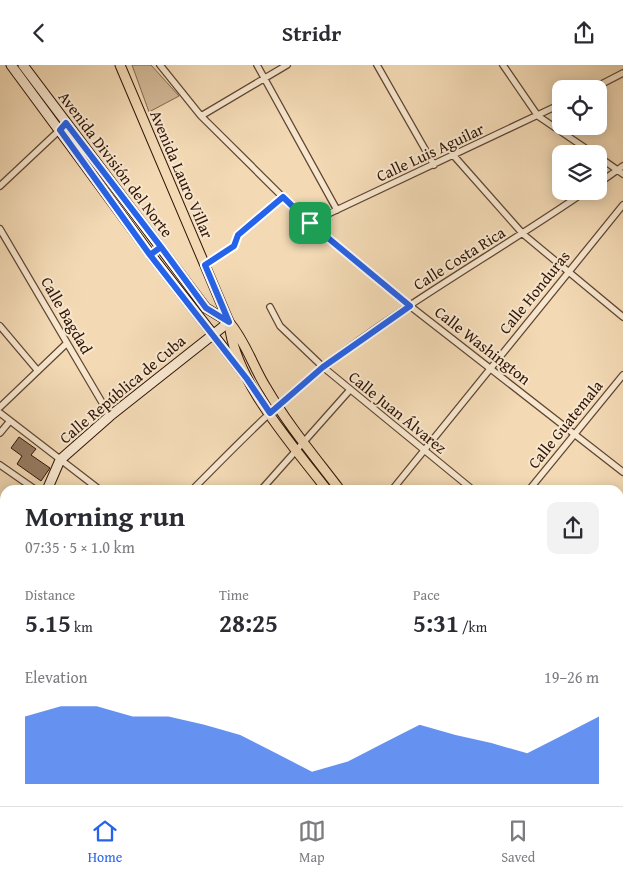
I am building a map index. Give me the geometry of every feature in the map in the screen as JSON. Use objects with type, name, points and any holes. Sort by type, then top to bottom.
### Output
[{"type":"main road","name":"Avenida División del Norte","points":[[11,65],[161,247],[206,308],[229,322]]},
{"type":"main road","name":"Avenida División del Norte","points":[[23,65],[150,255],[247,379]]},
{"type":"main road","name":"Avenida Lauro Villar","points":[[120,65],[229,322],[231,338],[247,379],[323,485]]},
{"type":"main road","points":[[150,255],[161,247]]},
{"type":"main road","name":"Avenida Lauro Villar","points":[[229,322],[239,334],[259,377],[277,406],[336,485]]},
{"type":"main road","name":"Calle República de Cuba","points":[[49,485],[60,460],[110,416],[229,322]]},
{"type":"street","name":"Calle Washington","points":[[160,65],[201,116],[310,223],[410,306],[623,472]]},
{"type":"street","points":[[257,65],[337,210]]},
{"type":"street","points":[[201,116],[287,65]]},
{"type":"street","points":[[376,65],[434,165]]},
{"type":"street","points":[[503,65],[538,116],[581,145]]},
{"type":"street","points":[[607,81],[623,73]]},
{"type":"street","name":"Calle Luis Aguilar","points":[[310,223],[552,109]]},
{"type":"street","points":[[0,186],[63,127]]},
{"type":"street","points":[[454,156],[522,234],[623,317]]},
{"type":"street","points":[[607,162],[621,170],[607,178]]},
{"type":"street","points":[[205,265],[234,246],[238,235],[283,197]]},
{"type":"street","name":"Calle Costa Rica","points":[[197,485],[277,406],[323,367],[410,306],[573,200]]},
{"type":"street","name":"Calle Honduras","points":[[396,485],[623,205]]},
{"type":"street","name":"Calle Bagdad","points":[[0,229],[110,416]]},
{"type":"street","name":"Calle Juan Álvarez","points":[[270,307],[280,326],[349,391],[467,485]]},
{"type":"street","points":[[0,326],[38,371]]},
{"type":"street","points":[[0,407],[67,343]]},
{"type":"street","name":"Calle Guatemala","points":[[533,485],[623,375]]},
{"type":"street","points":[[265,485],[349,391]]},
{"type":"street","points":[[0,413],[93,485]]},
{"type":"street","points":[[0,433],[10,421]]},
{"type":"street","points":[[0,465],[29,485]]},
{"type":"shaded area","points":[[132,65],[151,65],[179,96],[149,112]]},
{"type":"building","points":[[19,437],[36,449],[31,455],[50,468],[41,481],[17,464],[22,456],[11,448]]},
{"type":"route","points":[[310,223],[283,197],[238,235],[234,246],[205,265],[229,322],[206,308],[161,247],[150,255],[60,130],[66,123],[161,247],[150,255],[247,379],[270,413],[323,367],[410,306],[310,223]]}]
